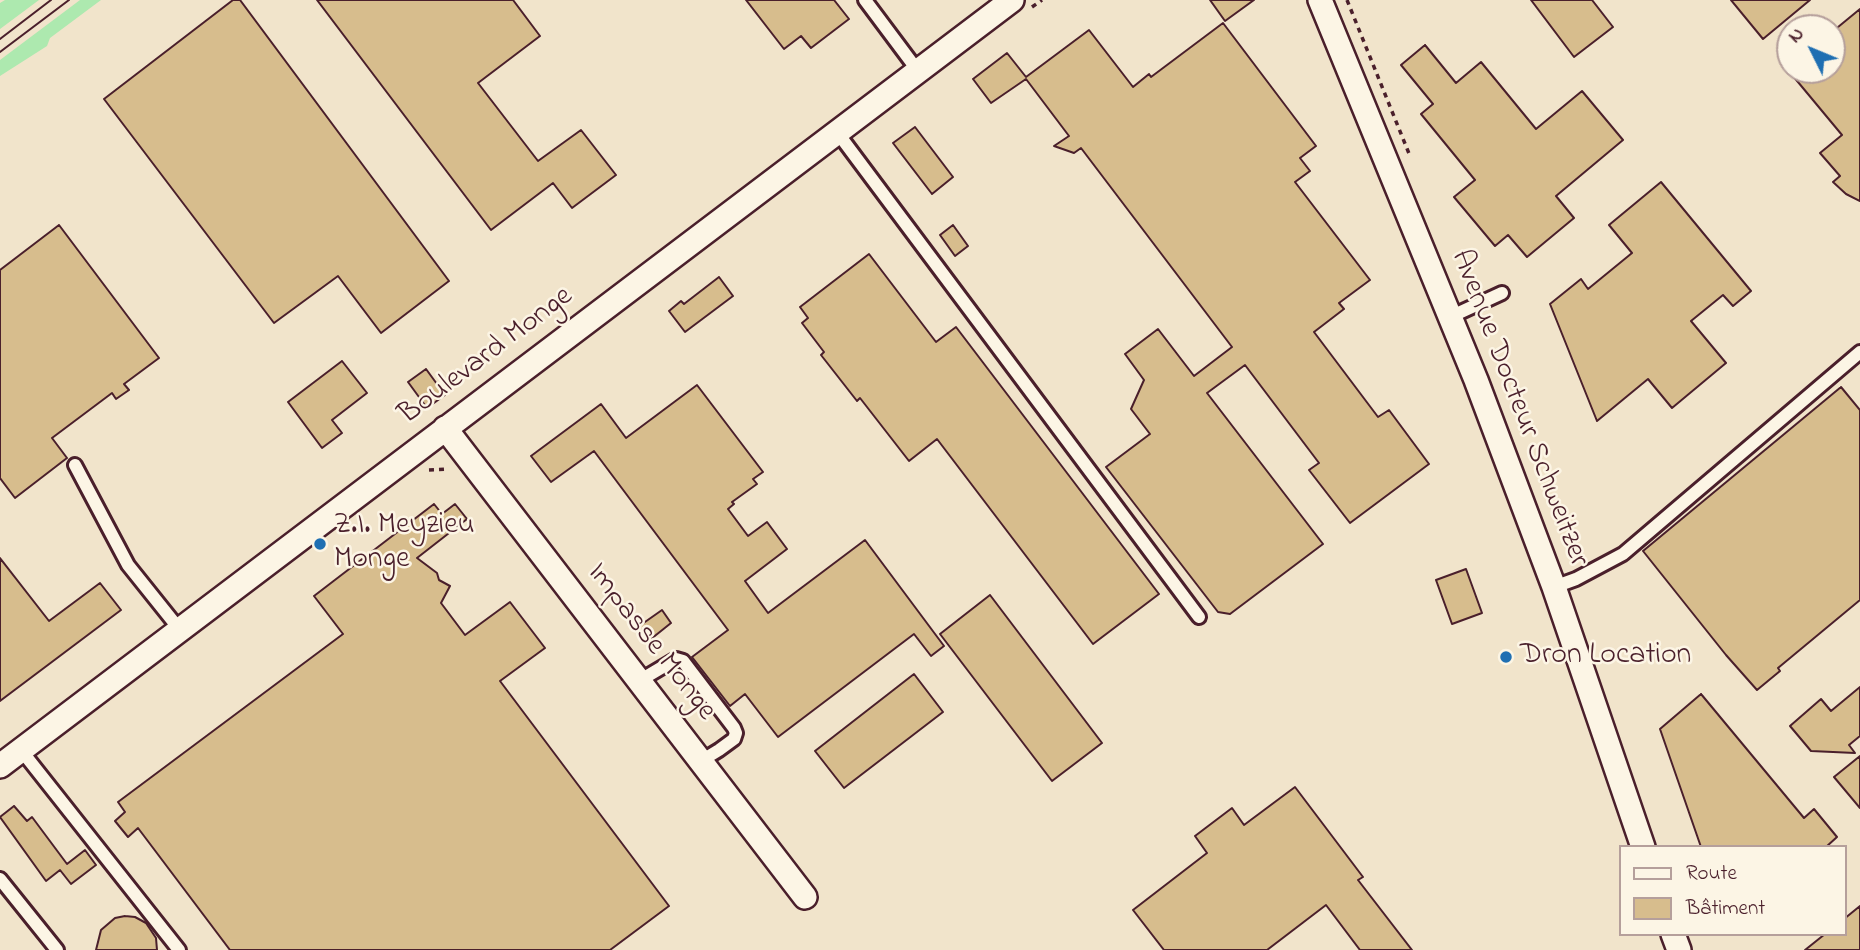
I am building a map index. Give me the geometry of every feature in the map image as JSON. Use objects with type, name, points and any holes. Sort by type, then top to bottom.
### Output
[{"type":"street","name":"Boulevard Monge","points":[[0,766],[1012,0]]},
{"type":"street","name":"Avenue Docteur Schweitzer","points":[[1320,0],[1450,317],[1554,587],[1642,845]]},
{"type":"street","name":"Impasse Monge","points":[[445,428],[805,897]]},
{"type":"lane","points":[[865,0],[918,71]]},
{"type":"lane","points":[[837,132],[1199,617]]},
{"type":"lane","points":[[1450,317],[1502,293]]},
{"type":"lane","points":[[1554,587],[1576,579],[1623,554],[1860,352]]},
{"type":"lane","points":[[75,465],[128,565],[180,631]]},
{"type":"lane","points":[[639,681],[676,659],[683,661],[736,733],[734,739],[701,761]]},
{"type":"lane","points":[[21,750],[179,950]]},
{"type":"lane","points":[[0,879],[57,950]]},
{"type":"shaded area","points":[[0,0],[1860,0],[1860,950],[0,950]]},
{"type":"green space","points":[[5,0],[39,0],[0,29],[0,3]]},
{"type":"green space","points":[[80,0],[101,0],[50,38],[47,46],[0,76],[0,60]]},
{"type":"building","points":[[233,0],[240,0],[449,281],[381,333],[338,276],[274,323],[104,99]]},
{"type":"building","points":[[317,0],[513,0],[540,36],[478,83],[538,161],[581,130],[616,175],[572,208],[553,183],[491,230]]},
{"type":"building","points":[[746,0],[834,0],[849,19],[811,48],[801,36],[784,49]]},
{"type":"building","points":[[1210,0],[1254,0],[1225,21]]},
{"type":"building","points":[[1531,0],[1592,0],[1613,27],[1574,57]]},
{"type":"building","points":[[1731,0],[1810,0],[1793,14],[1776,14],[1776,28],[1763,39]]},
{"type":"building","points":[[1860,9],[1860,201],[1846,194],[1833,182],[1840,176],[1820,153],[1842,135],[1800,84],[1846,84],[1846,20]]},
{"type":"building","points":[[1223,23],[1316,146],[1300,158],[1310,171],[1295,182],[1370,280],[1339,303],[1344,309],[1314,332],[1378,417],[1389,410],[1429,464],[1350,523],[1309,470],[1319,463],[1245,365],[1207,393],[1323,544],[1230,614],[1218,612],[1106,467],[1150,434],[1131,409],[1144,380],[1125,354],[1158,329],[1194,376],[1232,347],[1081,148],[1074,153],[1054,146],[1069,136],[1026,79],[991,103],[973,79],[1007,53],[1026,77],[1089,30],[1133,87],[1149,74],[1151,77]]},
{"type":"building","points":[[1425,45],[1456,83],[1481,62],[1536,129],[1582,91],[1623,140],[1556,196],[1574,218],[1527,257],[1508,235],[1495,246],[1454,197],[1475,180],[1421,114],[1433,104],[1401,65]]},
{"type":"building","points":[[915,127],[953,177],[932,194],[893,143]]},
{"type":"building","points":[[1661,182],[1751,291],[1733,306],[1723,295],[1691,321],[1726,363],[1672,408],[1648,379],[1597,421],[1550,304],[1581,279],[1588,289],[1632,253],[1609,225]]},
{"type":"building","points":[[59,225],[159,358],[124,384],[129,390],[116,399],[112,393],[52,438],[67,458],[15,498],[0,478],[0,270]]},
{"type":"building","points":[[953,225],[968,246],[955,256],[940,235]]},
{"type":"building","points":[[869,254],[936,342],[956,327],[1159,594],[1093,644],[937,439],[909,461],[860,398],[857,401],[821,355],[824,352],[802,323],[808,318],[800,307]]},
{"type":"building","points":[[719,277],[733,296],[685,332],[669,311],[681,301],[684,304]]},
{"type":"building","points":[[342,361],[367,393],[332,420],[342,433],[322,448],[288,402]]},
{"type":"building","points":[[426,369],[445,395],[427,408],[408,382]]},
{"type":"building","points":[[697,385],[763,472],[753,479],[757,484],[732,502],[734,504],[728,509],[748,536],[767,522],[787,549],[745,581],[768,613],[865,540],[944,646],[931,656],[914,634],[778,737],[745,694],[730,706],[692,657],[728,630],[594,451],[551,482],[531,456],[601,404],[626,438]]},
{"type":"building","points":[[1841,387],[1860,410],[1860,600],[1778,668],[1780,671],[1757,690],[1643,551]]},
{"type":"building","points":[[434,504],[442,514],[455,504],[467,519],[417,558],[437,573],[439,580],[450,586],[441,603],[465,635],[510,602],[545,648],[500,681],[669,906],[610,950],[230,950],[138,828],[128,837],[115,821],[125,812],[118,802],[343,634],[314,596]]},
{"type":"building","points":[[0,558],[49,621],[100,583],[121,610],[0,701]]},
{"type":"building","points":[[1466,569],[1482,613],[1452,624],[1436,580]]},
{"type":"building","points":[[990,595],[1102,743],[1052,781],[940,634]]},
{"type":"building","points":[[662,610],[671,623],[646,643],[635,629]]},
{"type":"building","points":[[914,674],[943,712],[844,788],[815,751]]},
{"type":"building","points":[[1860,687],[1860,736],[1849,745],[1855,753],[1811,751],[1790,726],[1821,699],[1831,711]]},
{"type":"building","points":[[1701,694],[1804,818],[1814,809],[1837,837],[1828,845],[1700,845],[1660,729]]},
{"type":"building","points":[[1860,756],[1860,808],[1834,777]]},
{"type":"building","points":[[1295,787],[1363,877],[1358,880],[1412,950],[1360,950],[1326,905],[1267,950],[1164,950],[1133,910],[1207,853],[1195,836],[1232,808],[1244,825]]},
{"type":"building","points":[[14,806],[27,821],[32,817],[67,864],[85,850],[96,865],[71,884],[60,870],[46,881],[0,817]]},
{"type":"building","points":[[1860,906],[1860,950],[1805,950],[1822,936],[1846,936],[1846,917]]},
{"type":"building","points":[[135,917],[146,923],[156,938],[157,950],[96,950],[101,930],[115,918]]},
{"type":"tram line","points":[[0,39],[51,0]]},
{"type":"tram line","points":[[0,52],[69,0]]},
{"type":"place","name":"Z.I. Meyzieu Monge","points":[[320,544]]},
{"type":"place","name":"Dron Location","points":[[1506,657]]}]
